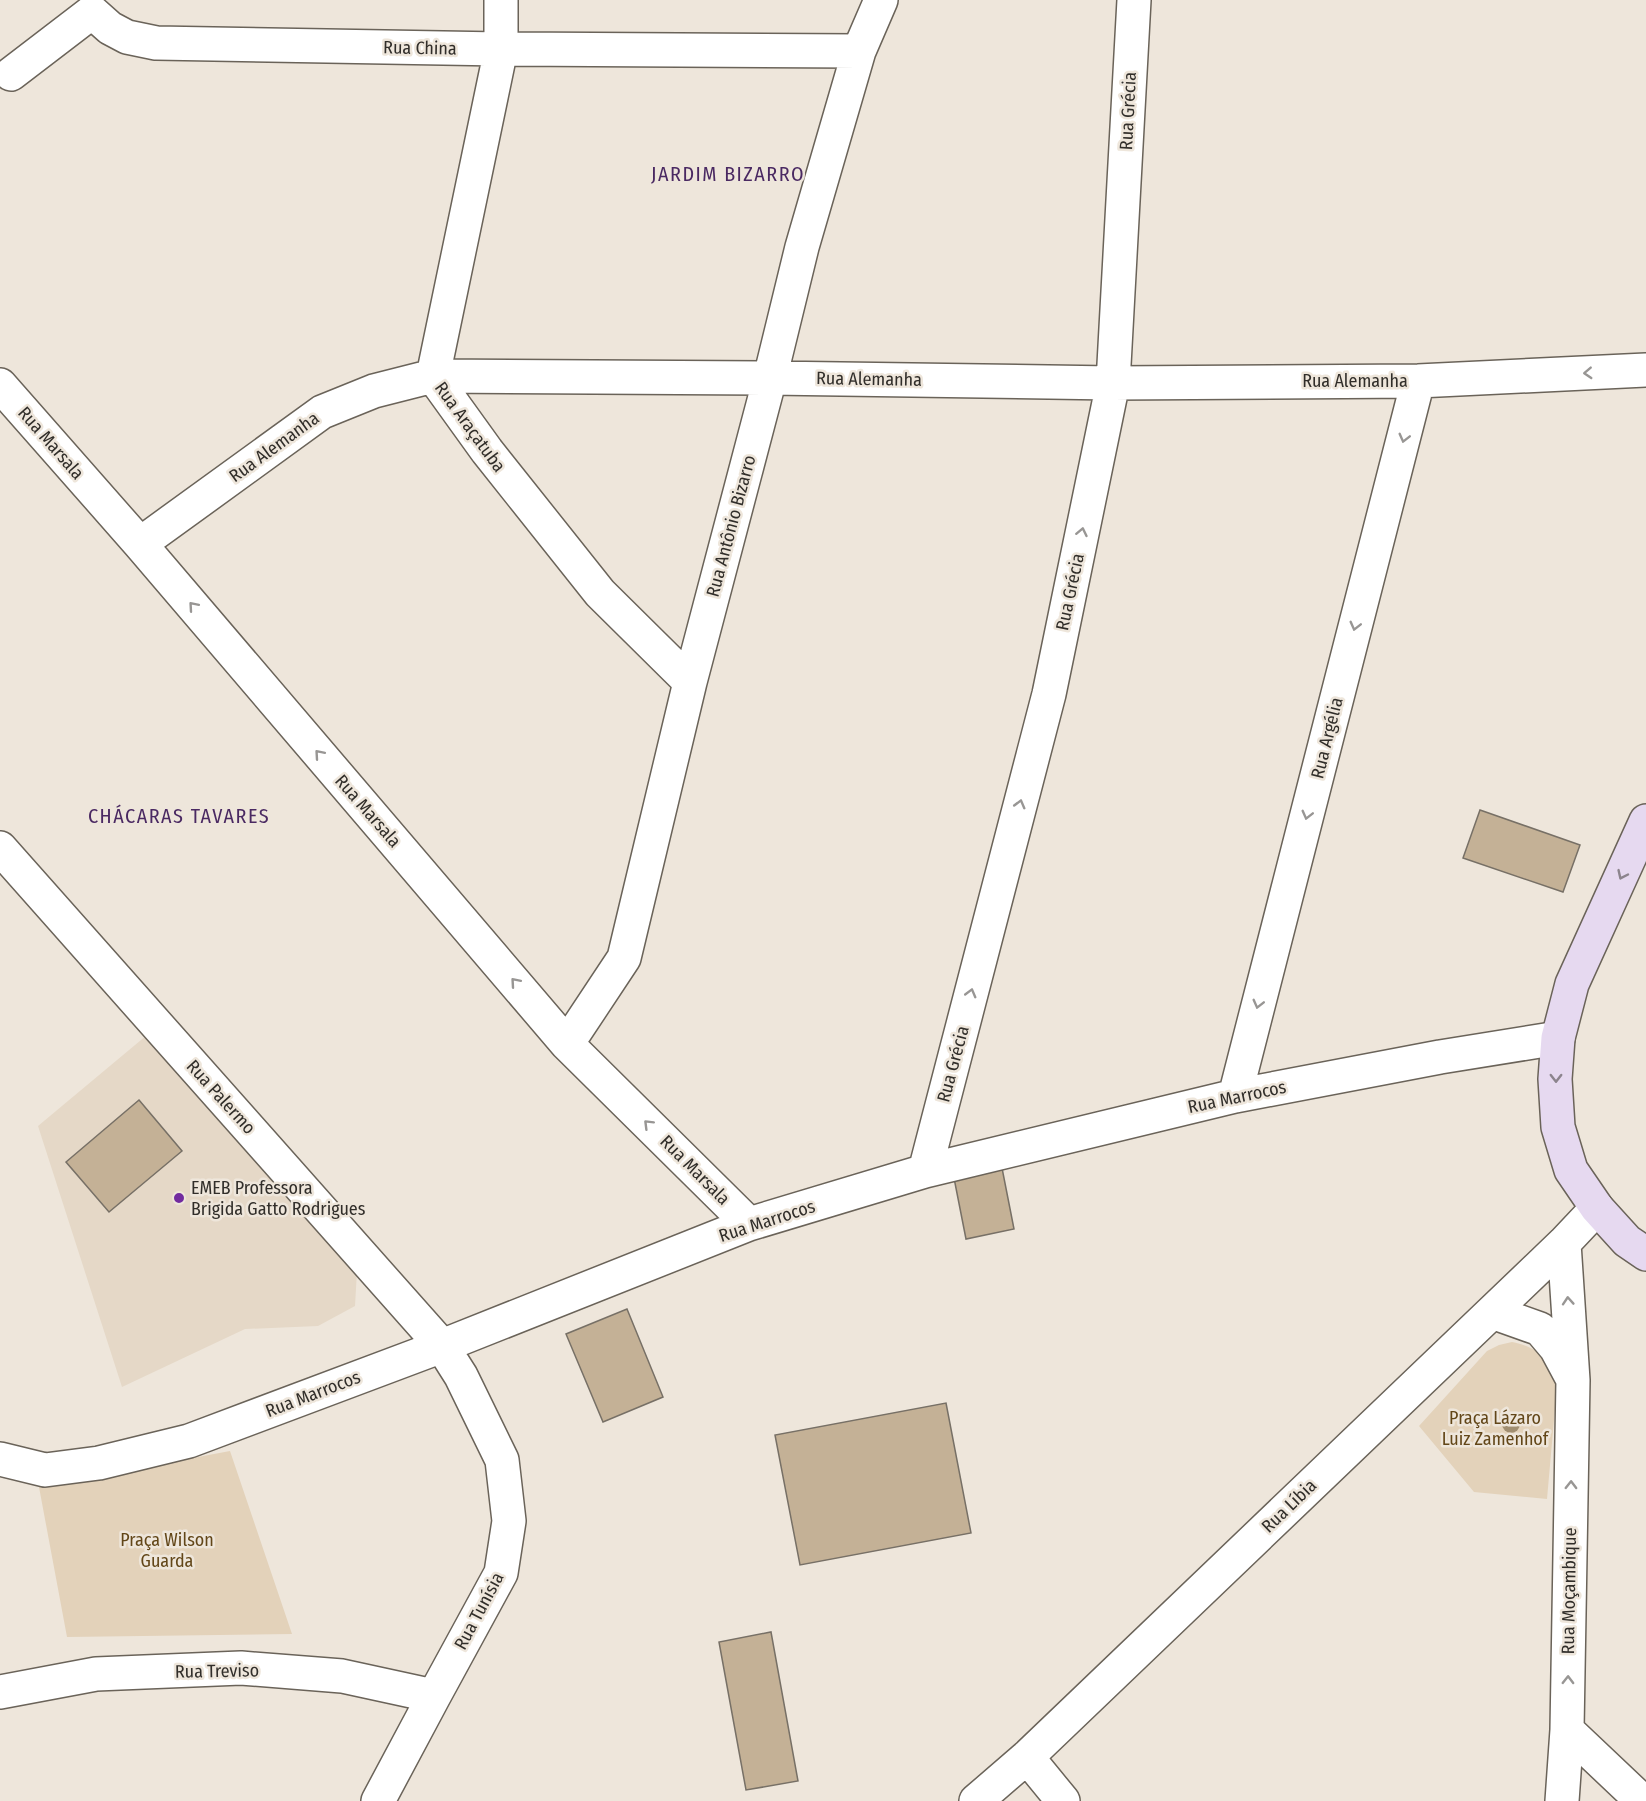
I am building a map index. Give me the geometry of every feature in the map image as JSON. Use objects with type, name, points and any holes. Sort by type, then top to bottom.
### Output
[{"type":"street","name":"Rua Araçatuba","points":[[501,0],[501,50],[433,376],[486,451],[600,593],[690,682]]},
{"type":"street","name":"Rua Antônio Bizarro","points":[[567,1044],[624,958],[690,682],[802,247],[859,51],[881,0]]},
{"type":"street","name":"Rua Grécia","points":[[925,1172],[1049,694],[1113,383],[1134,0]]},
{"type":"street","name":"Rua China","points":[[11,74],[87,6],[111,28],[127,37],[156,44],[501,50],[859,51]]},
{"type":"street","name":"Rua Alemanha","points":[[140,544],[322,412],[374,391],[433,376],[1113,383],[1418,381],[1646,370]]},
{"type":"street","name":"Rua Argélia","points":[[1235,1096],[1418,381]]},
{"type":"street","name":"Rua Marsala","points":[[0,385],[140,544],[567,1044],[749,1224]]},
{"type":"street","points":[[1646,821],[1572,984],[1558,1038],[1555,1079],[1558,1127],[1571,1170],[1597,1208],[1627,1241],[1646,1254]]},
{"type":"street","name":"Rua Palermo","points":[[0,848],[441,1346]]},
{"type":"street","name":"Rua Marrocos","points":[[0,1459],[45,1470],[99,1463],[189,1441],[441,1346],[749,1224],[925,1172],[1235,1096],[1558,1038]]},
{"type":"street","name":"Rua Líbia","points":[[976,1801],[1027,1757],[1564,1243],[1597,1208]]},
{"type":"street","name":"Rua Moçambique","points":[[1562,1801],[1567,1730],[1573,1380],[1564,1243]]},
{"type":"street","name":"Rua Moçambique","points":[[1492,1312],[1540,1329],[1556,1348],[1573,1380]]},
{"type":"street","name":"Rua Tunísia","points":[[378,1801],[501,1573],[509,1521],[502,1460],[461,1376],[441,1346]]},
{"type":"street","name":"Rua Treviso","points":[[0,1692],[96,1674],[241,1668],[342,1676],[434,1696]]},
{"type":"street","points":[[1567,1730],[1642,1801]]},
{"type":"street","points":[[1027,1757],[1063,1801]]},
{"type":"shaded area","name":"EMEB Professora Brigida Gatto Rodrigues","points":[[153,1030],[357,1271],[355,1306],[318,1326],[245,1329],[122,1387],[38,1126]]},
{"type":"green space","name":"Praça Lázaro Luiz Zamenhof","points":[[1512,1342],[1537,1351],[1548,1362],[1555,1377],[1557,1386],[1547,1499],[1474,1492],[1419,1426],[1487,1351]]},
{"type":"green space","name":"Praça Wilson Guarda","points":[[230,1451],[292,1634],[67,1637],[39,1487]]},
{"type":"building","points":[[1480,810],[1580,845],[1563,892],[1463,858]]},
{"type":"building","points":[[139,1100],[182,1151],[109,1212],[66,1162]]},
{"type":"building","points":[[1002,1168],[1014,1229],[966,1239],[954,1178]]},
{"type":"building","points":[[627,1309],[663,1397],[603,1422],[566,1334]]},
{"type":"building","points":[[946,1403],[971,1533],[800,1565],[775,1435]]},
{"type":"building","points":[[771,1632],[798,1781],[746,1790],[719,1642]]},
{"type":"place","name":"EMEB Professora Brigida Gatto Rodrigues","points":[[179,1198]]},
{"type":"district","name":"JARDIM BIZARRO","points":[[728,174]]},
{"type":"district","name":"CHÁCARAS TAVARES","points":[[179,816]]}]
